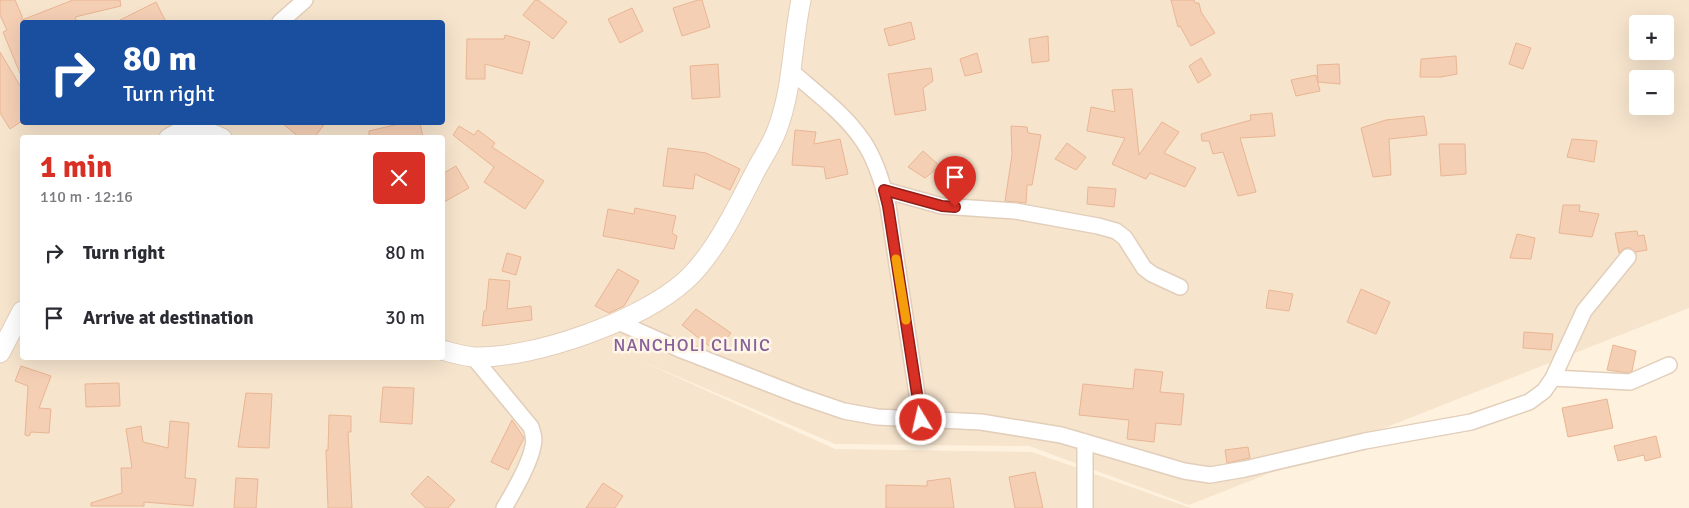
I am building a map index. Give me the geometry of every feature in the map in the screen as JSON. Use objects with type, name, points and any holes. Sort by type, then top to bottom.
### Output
[{"type":"street","points":[[282,20],[305,0]]},
{"type":"street","points":[[445,351],[474,358],[524,353],[583,336],[618,322],[658,300],[685,280],[708,254],[741,200],[777,130],[788,90],[801,0]]},
{"type":"street","points":[[791,71],[837,110],[863,141],[874,163],[888,206],[921,420]]},
{"type":"street","points":[[174,135],[194,125],[216,135]]},
{"type":"street","points":[[884,190],[942,206],[1015,210],[1116,231],[1125,238],[1144,268],[1152,274],[1180,287]]},
{"type":"street","points":[[618,322],[679,349],[844,411],[877,418],[982,422],[1060,435],[1184,471],[1210,475],[1245,469],[1365,441],[1471,422],[1529,402],[1544,391],[1553,378],[1584,311],[1628,257]]},
{"type":"street","points":[[0,353],[20,315]]},
{"type":"street","points":[[474,358],[531,427],[534,435],[534,447],[504,508]]},
{"type":"street","points":[[1553,378],[1630,382],[1669,366]]},
{"type":"street","points":[[1085,442],[1085,508]]},
{"type":"shaded area","points":[[0,0],[1689,0],[1689,308],[1189,505],[1029,446],[835,444],[637,359],[835,449],[1032,452],[1191,508],[0,508]]},
{"type":"building","points":[[0,0],[15,0],[22,16],[22,20],[20,20],[20,73],[3,32],[7,30],[0,15]]},
{"type":"building","points":[[73,0],[120,0],[121,6],[75,17],[76,20],[22,20]]},
{"type":"building","points":[[535,0],[538,0],[567,22],[553,39],[523,15]]},
{"type":"building","points":[[702,0],[710,27],[682,36],[673,8]]},
{"type":"building","points":[[1171,0],[1194,0],[1195,3],[1199,3],[1201,12],[1215,33],[1191,46],[1180,26],[1178,27]]},
{"type":"building","points":[[156,2],[165,20],[120,20]]},
{"type":"building","points":[[632,8],[643,31],[620,43],[608,19]]},
{"type":"building","points":[[911,22],[915,39],[889,46],[884,29]]},
{"type":"building","points":[[505,35],[530,42],[522,74],[485,64],[485,79],[466,79],[467,39],[504,39]]},
{"type":"building","points":[[1048,36],[1049,61],[1032,63],[1029,39]]},
{"type":"building","points":[[1516,43],[1531,48],[1523,69],[1509,64]]},
{"type":"building","points":[[0,52],[20,86],[20,122],[10,129],[0,113]]},
{"type":"building","points":[[977,53],[982,72],[965,76],[960,59]]},
{"type":"building","points":[[1456,56],[1457,74],[1441,77],[1420,77],[1421,59]]},
{"type":"building","points":[[1201,58],[1211,75],[1198,83],[1189,66]]},
{"type":"building","points":[[718,64],[720,97],[692,99],[690,66]]},
{"type":"building","points":[[1339,64],[1340,84],[1318,82],[1317,65]]},
{"type":"building","points":[[931,68],[933,81],[923,88],[926,110],[895,115],[888,74]]},
{"type":"building","points":[[1316,75],[1320,91],[1296,96],[1291,80]]},
{"type":"building","points":[[1132,89],[1139,155],[1162,122],[1179,132],[1164,153],[1196,168],[1185,187],[1150,173],[1146,179],[1112,164],[1125,138],[1087,131],[1091,107],[1115,112],[1112,90]]},
{"type":"building","points":[[1272,113],[1275,136],[1240,138],[1256,192],[1238,196],[1223,152],[1213,154],[1209,141],[1202,141],[1201,134],[1251,120],[1250,115]]},
{"type":"building","points":[[1424,116],[1427,135],[1389,139],[1391,175],[1373,177],[1361,128],[1386,120]]},
{"type":"building","points":[[285,125],[324,125],[316,135],[296,135]]},
{"type":"building","points":[[394,125],[421,125],[422,135],[369,135],[369,131]]},
{"type":"building","points":[[459,126],[474,135],[478,130],[495,143],[492,147],[544,181],[525,209],[484,182],[494,167],[453,135]]},
{"type":"building","points":[[1011,126],[1027,127],[1028,133],[1041,135],[1032,185],[1027,185],[1026,203],[1005,201],[1012,155]]},
{"type":"building","points":[[795,130],[816,132],[814,144],[840,139],[848,174],[826,179],[824,167],[792,165]]},
{"type":"building","points":[[1572,139],[1597,141],[1594,162],[1567,157]]},
{"type":"building","points":[[1067,143],[1086,157],[1076,170],[1055,159]]},
{"type":"building","points":[[1439,144],[1465,144],[1466,174],[1441,176]]},
{"type":"building","points":[[668,148],[706,153],[740,169],[730,190],[695,174],[693,189],[663,186]]},
{"type":"building","points":[[923,151],[940,166],[925,178],[908,167]]},
{"type":"building","points":[[456,166],[469,188],[445,201],[445,172]]},
{"type":"building","points":[[1088,187],[1116,189],[1114,207],[1087,204]]},
{"type":"building","points":[[1563,205],[1580,205],[1579,211],[1599,214],[1592,237],[1559,233]]},
{"type":"building","points":[[635,208],[676,216],[672,233],[677,236],[674,249],[603,236],[608,209],[634,214]]},
{"type":"building","points":[[1637,231],[1638,236],[1644,235],[1647,250],[1635,252],[1630,248],[1625,248],[1619,253],[1615,233]]},
{"type":"building","points":[[1517,234],[1535,238],[1531,259],[1510,258]]},
{"type":"building","points":[[507,253],[521,257],[516,275],[502,271]]},
{"type":"building","points":[[618,269],[639,281],[624,306],[609,313],[595,306]]},
{"type":"building","points":[[489,279],[510,281],[507,309],[531,306],[532,320],[482,326],[484,311],[486,311]]},
{"type":"building","points":[[1361,289],[1390,302],[1376,334],[1347,322]]},
{"type":"building","points":[[1269,290],[1293,294],[1289,311],[1266,308]]},
{"type":"building","points":[[696,309],[731,333],[716,351],[682,325]]},
{"type":"building","points":[[1524,332],[1553,334],[1551,350],[1523,348]]},
{"type":"building","points":[[1613,345],[1636,351],[1632,371],[1628,373],[1607,370]]},
{"type":"building","points":[[21,366],[51,376],[39,408],[51,409],[49,433],[31,432],[29,436],[25,435],[28,386],[15,381]]},
{"type":"building","points":[[1135,369],[1163,372],[1160,392],[1184,394],[1181,425],[1156,423],[1154,442],[1127,439],[1129,420],[1079,415],[1083,384],[1133,389]]},
{"type":"building","points":[[119,383],[120,406],[86,407],[85,384]]},
{"type":"building","points":[[383,387],[414,388],[412,424],[380,422]]},
{"type":"building","points":[[246,393],[272,394],[269,448],[238,447]]},
{"type":"building","points":[[1607,399],[1613,428],[1568,437],[1562,408]]},
{"type":"building","points":[[329,415],[351,416],[351,432],[348,432],[352,508],[328,508],[326,450],[328,450]]},
{"type":"building","points":[[512,420],[524,438],[508,470],[491,462]]},
{"type":"building","points":[[170,421],[189,423],[185,478],[196,479],[193,506],[144,502],[144,506],[91,506],[91,503],[122,493],[121,468],[132,468],[126,429],[141,426],[143,442],[168,448]]},
{"type":"building","points":[[1656,436],[1661,457],[1645,461],[1644,455],[1618,461],[1614,446]]},
{"type":"building","points":[[1248,447],[1250,458],[1227,463],[1225,450]]},
{"type":"building","points":[[1035,472],[1043,508],[1015,508],[1009,477]]},
{"type":"building","points":[[428,476],[455,500],[448,508],[426,508],[411,494]]},
{"type":"building","points":[[236,478],[258,479],[256,508],[234,508]]},
{"type":"building","points":[[950,478],[954,508],[886,508],[886,485],[927,486],[927,481]]},
{"type":"building","points":[[603,483],[623,496],[615,508],[586,508]]},
{"type":"slow traffic","points":[[896,259],[906,320]]},
{"type":"district","name":"NANCHOLI CLINIC","points":[[692,345]]},
{"type":"route","points":[[921,420],[884,190],[942,206],[955,207]]}]
